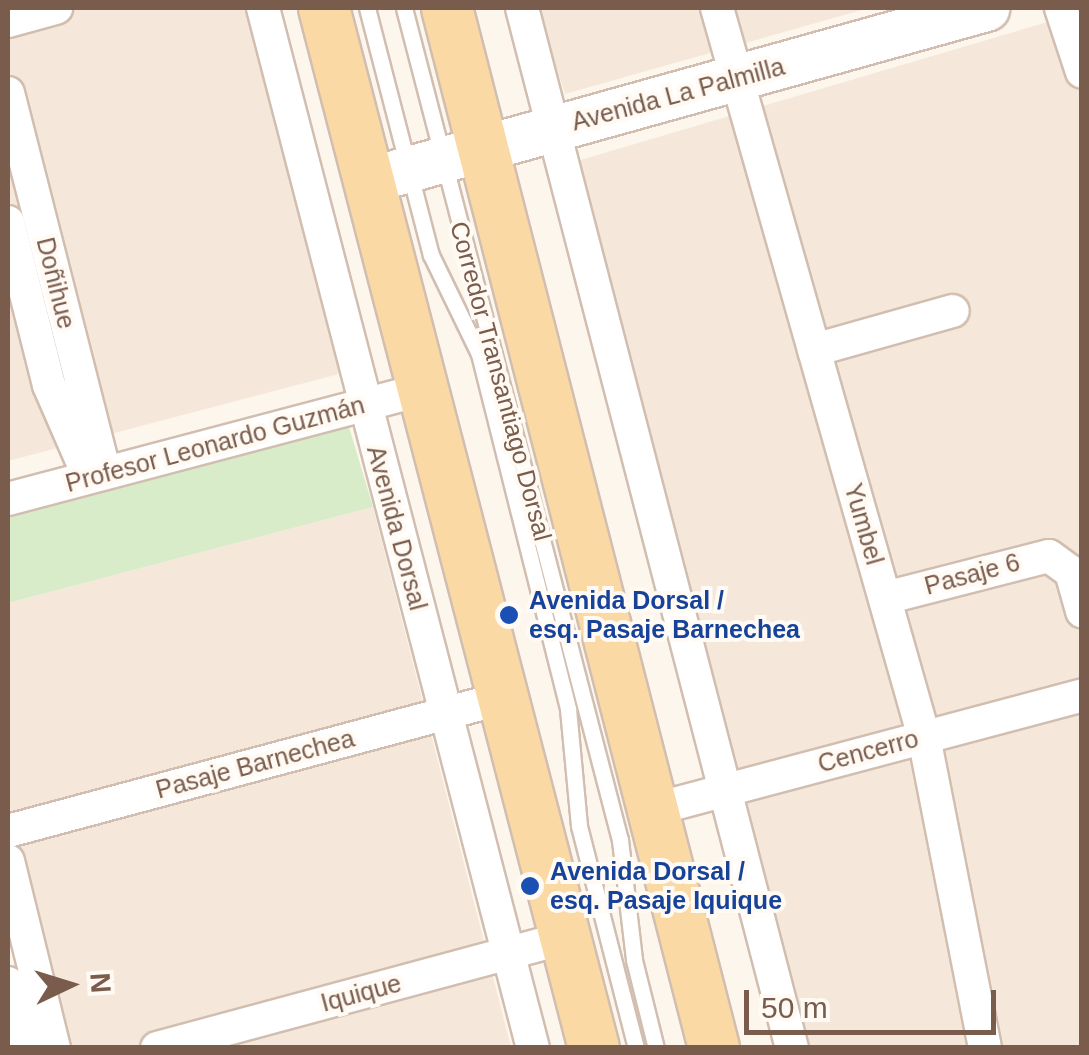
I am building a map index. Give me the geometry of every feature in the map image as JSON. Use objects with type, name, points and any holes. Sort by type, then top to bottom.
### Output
[{"type":"main road","points":[[324,8],[426,165],[654,809],[714,1048]]},
{"type":"main road","points":[[447,8],[426,165],[423,389],[594,1048]]},
{"type":"street","points":[[8,21],[56,8]]},
{"type":"street","name":"Avenida Dorsal","points":[[263,8],[534,1048]]},
{"type":"street","points":[[522,8],[792,1048]]},
{"type":"street","name":"Yumbel","points":[[717,8],[924,736],[985,1048]]},
{"type":"street","name":"Avenida La Palmilla","points":[[426,165],[986,8]]},
{"type":"street","points":[[1062,8],[1082,72]]},
{"type":"street","name":"Doñihue","points":[[8,92],[17,229],[96,475]]},
{"type":"street","points":[[814,350],[953,311]]},
{"type":"street","name":"Profesor Leonardo Guzmán","points":[[8,499],[423,389]]},
{"type":"street","name":"Pasaje 6","points":[[885,598],[1038,556],[1059,560],[1082,610]]},
{"type":"street","name":"Cencerro","points":[[654,809],[1082,695]]},
{"type":"street","name":"Pasaje Barnechea","points":[[8,830],[503,698]]},
{"type":"street","points":[[8,861],[54,1048]]},
{"type":"street","name":"Iquique","points":[[157,1048],[565,938]]},
{"type":"street","points":[[8,983],[24,1048]]},
{"type":"lane","name":"Corredor Transantiago Dorsal","points":[[367,8],[426,165],[620,840],[634,960],[656,1048]]},
{"type":"lane","name":"Corredor Transantiago Dorsal","points":[[404,8],[426,165],[431,255],[479,354],[568,709],[579,826],[636,1048]]},
{"type":"shaded area","points":[[8,8],[246,8],[339,374],[8,461]]},
{"type":"shaded area","points":[[537,8],[869,8],[565,94]]},
{"type":"shaded area","points":[[1081,12],[1081,1047],[802,1047],[577,161]]},
{"type":"shaded area","points":[[373,507],[511,1047],[71,1047],[8,803],[8,603]]},
{"type":"green space","points":[[349,427],[373,507],[8,603],[8,518]]},
{"type":"place","name":"Avenida Dorsal / esq. Pasaje Barnechea","points":[[509,615]]},
{"type":"place","name":"Avenida Dorsal / esq. Pasaje Iquique","points":[[530,886]]}]
